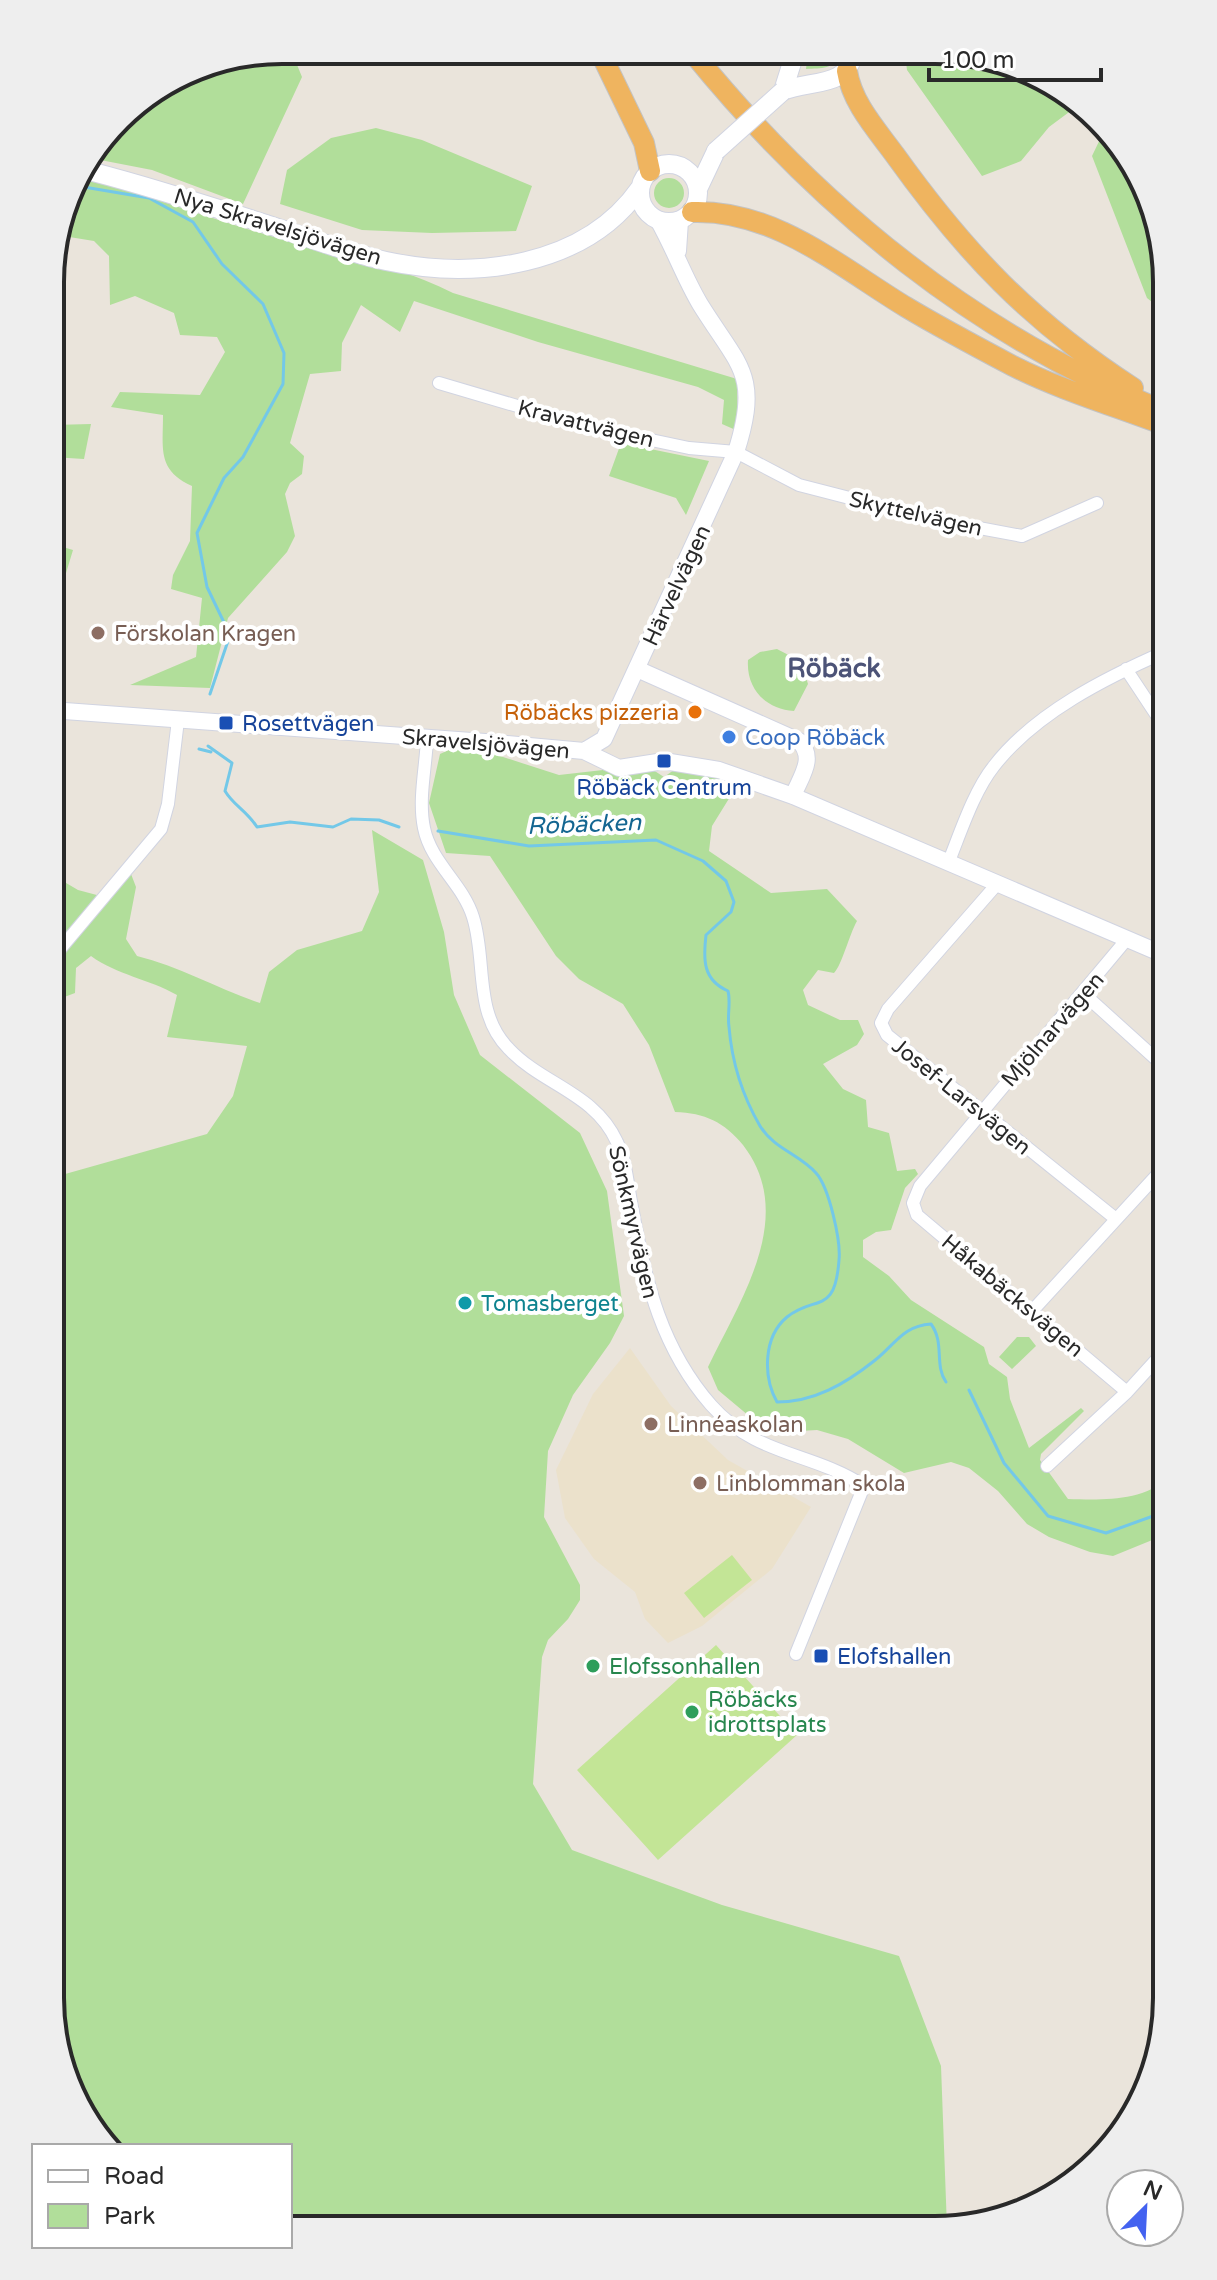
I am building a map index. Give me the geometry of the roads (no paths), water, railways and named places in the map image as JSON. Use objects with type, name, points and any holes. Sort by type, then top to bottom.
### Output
[{"type":"highway","points":[[606,64],[644,143],[645,180]]},
{"type":"highway","points":[[690,64],[773,159],[855,234],[966,318],[1135,414]]},
{"type":"highway","points":[[703,64],[780,152],[861,226],[926,278],[1032,348],[1115,390],[1153,405]]},
{"type":"highway","points":[[850,64],[858,105],[952,232],[990,275],[1067,342],[1153,400]]},
{"type":"highway","points":[[686,216],[747,219],[795,238],[918,314],[1016,367],[1083,398],[1153,421]]},
{"type":"main road","points":[[783,91],[792,64]]},
{"type":"main road","points":[[681,167],[716,151],[783,91],[802,83],[832,81],[848,64]]},
{"type":"main road","points":[[698,189],[691,174],[681,167],[667,164],[645,180],[641,202],[653,217],[686,216],[716,151]]},
{"type":"main road","name":"Nya Skravelsjövägen","points":[[94,172],[151,186],[359,255],[424,267],[511,264],[570,247],[627,216],[653,217]]},
{"type":"main road","name":"Nya Skravelsjövägen","points":[[611,223],[645,180]]},
{"type":"street","points":[[678,257],[686,216]]},
{"type":"street","points":[[653,217],[678,257]]},
{"type":"street","name":"Härvelvägen","points":[[584,751],[604,739],[736,452],[748,405],[747,383],[740,362],[701,305],[678,257]]},
{"type":"street","name":"Kravattvägen","points":[[439,383],[585,426],[689,448],[736,452]]},
{"type":"street","name":"Skyttelvägen","points":[[736,452],[799,485],[931,519],[1022,536],[1097,503]]},
{"type":"street","points":[[949,861],[994,766],[1055,712],[1126,669],[1153,657]]},
{"type":"street","points":[[637,669],[799,741],[807,749],[809,759],[793,796]]},
{"type":"street","points":[[1126,669],[1153,710]]},
{"type":"street","name":"Skravelsjövägen","points":[[64,711],[584,751],[619,768],[676,761],[719,770],[793,796],[1153,950]]},
{"type":"street","points":[[64,945],[161,829],[168,804],[178,720]]},
{"type":"street","name":"Sönkmyrvägen","points":[[427,738],[422,810],[426,839],[468,904],[474,920],[486,1006],[495,1030],[524,1063],[584,1099],[611,1129],[621,1155],[645,1278],[672,1350],[704,1396],[746,1437],[836,1468],[864,1486],[796,1654]]},
{"type":"street","name":"Josef-Larsvägen","points":[[998,883],[888,1009],[881,1023],[887,1035],[1116,1219]]},
{"type":"street","name":"Mjölnarvägen","points":[[916,1193],[1127,939]]},
{"type":"street","points":[[1084,994],[1153,1056]]},
{"type":"street","points":[[1033,1310],[1153,1179]]},
{"type":"street","name":"Håkabäcksvägen","points":[[916,1193],[913,1209],[917,1215],[1127,1392]]},
{"type":"street","points":[[1047,1466],[1127,1392],[1153,1363]]},
{"type":"waterway","name":"Röbäcken","points":[[86,187],[149,198],[193,222],[222,264],[263,304],[284,353],[283,384],[243,457],[224,478],[197,533],[207,587],[230,635],[210,694]]},
{"type":"waterway","name":"Röbäcken","points":[[208,746],[232,763],[225,791],[257,827],[290,822],[333,827],[351,819],[379,820],[399,827]]},
{"type":"waterway","points":[[199,749],[211,752]]},
{"type":"waterway","name":"Röbäcken","points":[[438,831],[529,846],[656,840],[703,861],[726,881],[734,902],[731,912],[706,935],[705,961],[709,975],[728,991],[730,1040],[735,1066],[743,1091],[766,1134],[809,1166],[821,1180],[833,1215],[839,1251],[837,1278],[828,1297],[797,1310],[779,1325],[773,1335],[768,1358],[772,1392],[777,1402],[804,1399],[828,1390],[863,1369],[906,1332],[931,1324],[938,1339],[942,1375],[946,1382]]},
{"type":"waterway","name":"Röbäcken","points":[[969,1390],[1004,1463],[1048,1516],[1106,1533],[1153,1516]]},
{"type":"place","name":"Förskolan Kragen","points":[[98,633]]},
{"type":"place","name":"Röbäcks pizzeria","points":[[695,712]]},
{"type":"place","name":"Rosettvägen","points":[[226,723]]},
{"type":"place","name":"Coop Röbäck","points":[[729,737]]},
{"type":"place","name":"Röbäck Centrum","points":[[664,761]]},
{"type":"place","name":"Tomasberget","points":[[465,1303]]},
{"type":"place","name":"Linnéaskolan","points":[[651,1424]]},
{"type":"place","name":"Linblomman skola","points":[[700,1483]]},
{"type":"place","name":"Elofshallen","points":[[821,1656]]},
{"type":"place","name":"Elofssonhallen","points":[[593,1666]]},
{"type":"place","name":"Röbäcks idrottsplats","points":[[692,1712]]},
{"type":"district","name":"Röbäck","points":[[834,668]]}]
